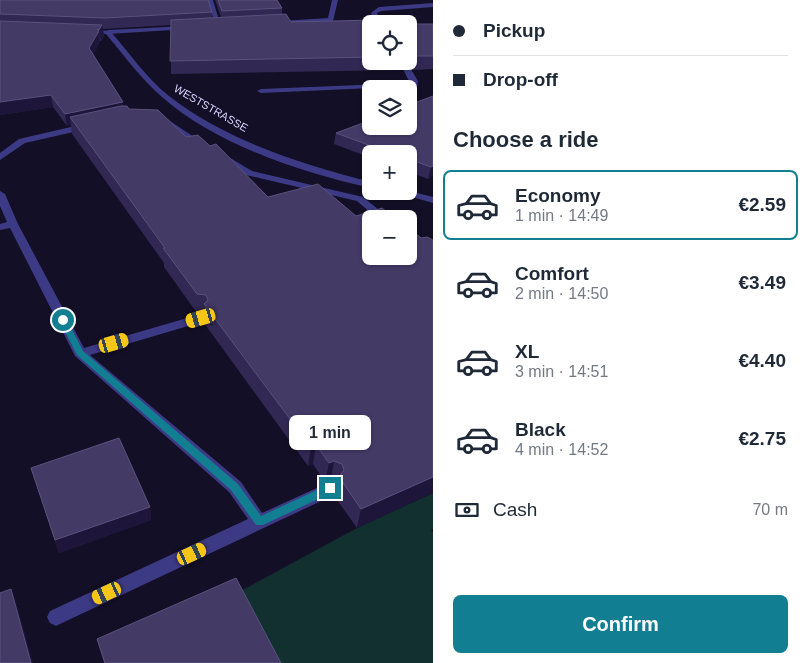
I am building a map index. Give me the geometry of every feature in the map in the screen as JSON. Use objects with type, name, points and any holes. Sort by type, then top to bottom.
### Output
[{"type":"street","points":[[210,0],[219,26]]},
{"type":"street","points":[[273,23],[331,20],[335,0]]},
{"type":"street","points":[[375,15],[379,8],[433,5]]},
{"type":"street","points":[[210,27],[228,26]]},
{"type":"street","points":[[79,31],[108,32],[191,28]]},
{"type":"street","name":"WESTSTRASSE","points":[[108,32],[165,96],[224,133],[287,162],[362,183]]},
{"type":"street","points":[[261,91],[414,84],[407,70]]},
{"type":"street","points":[[151,119],[161,119],[249,173],[360,199],[374,210]]},
{"type":"street","points":[[0,157],[22,141],[95,124]]},
{"type":"street","points":[[0,194],[7,225],[80,353],[235,487],[259,522]]},
{"type":"street","points":[[417,196],[433,200]]},
{"type":"street","points":[[80,353],[201,318]]},
{"type":"street","points":[[56,617],[330,488]]},
{"type":"green space","points":[[433,493],[433,529],[431,530],[433,532],[433,663],[271,663],[235,594],[357,528]]},
{"type":"building","points":[[0,0],[208,0],[212,12],[105,18],[0,14]]},
{"type":"building","points":[[218,0],[277,0],[282,8],[222,11]]},
{"type":"building","points":[[286,14],[291,22],[362,20],[362,57],[170,61],[171,20]]},
{"type":"building","points":[[0,21],[102,25],[99,30],[97,29],[99,31],[89,48],[123,102],[65,114],[51,95],[0,102]]},
{"type":"building","points":[[417,24],[433,24],[433,56],[417,56]]},
{"type":"building","points":[[433,96],[433,166],[431,167],[417,162],[417,145],[369,145],[336,133],[362,123],[362,135],[417,135],[417,102]]},
{"type":"building","points":[[121,106],[127,106],[129,109],[158,110],[186,137],[198,135],[210,146],[216,144],[268,197],[318,184],[356,216],[362,214],[362,265],[417,265],[417,235],[421,238],[427,237],[433,240],[433,477],[361,509],[339,477],[344,470],[342,464],[334,461],[329,463],[316,445],[311,447],[204,304],[208,300],[206,295],[197,294],[70,117]]},
{"type":"building","points":[[119,438],[150,507],[55,540],[31,468]]},
{"type":"building","points":[[236,578],[281,663],[105,663],[97,639]]},
{"type":"building","points":[[11,589],[31,663],[0,663],[0,593]]},
{"type":"route","points":[[63,320],[80,353],[235,487],[259,522],[330,488]]}]
